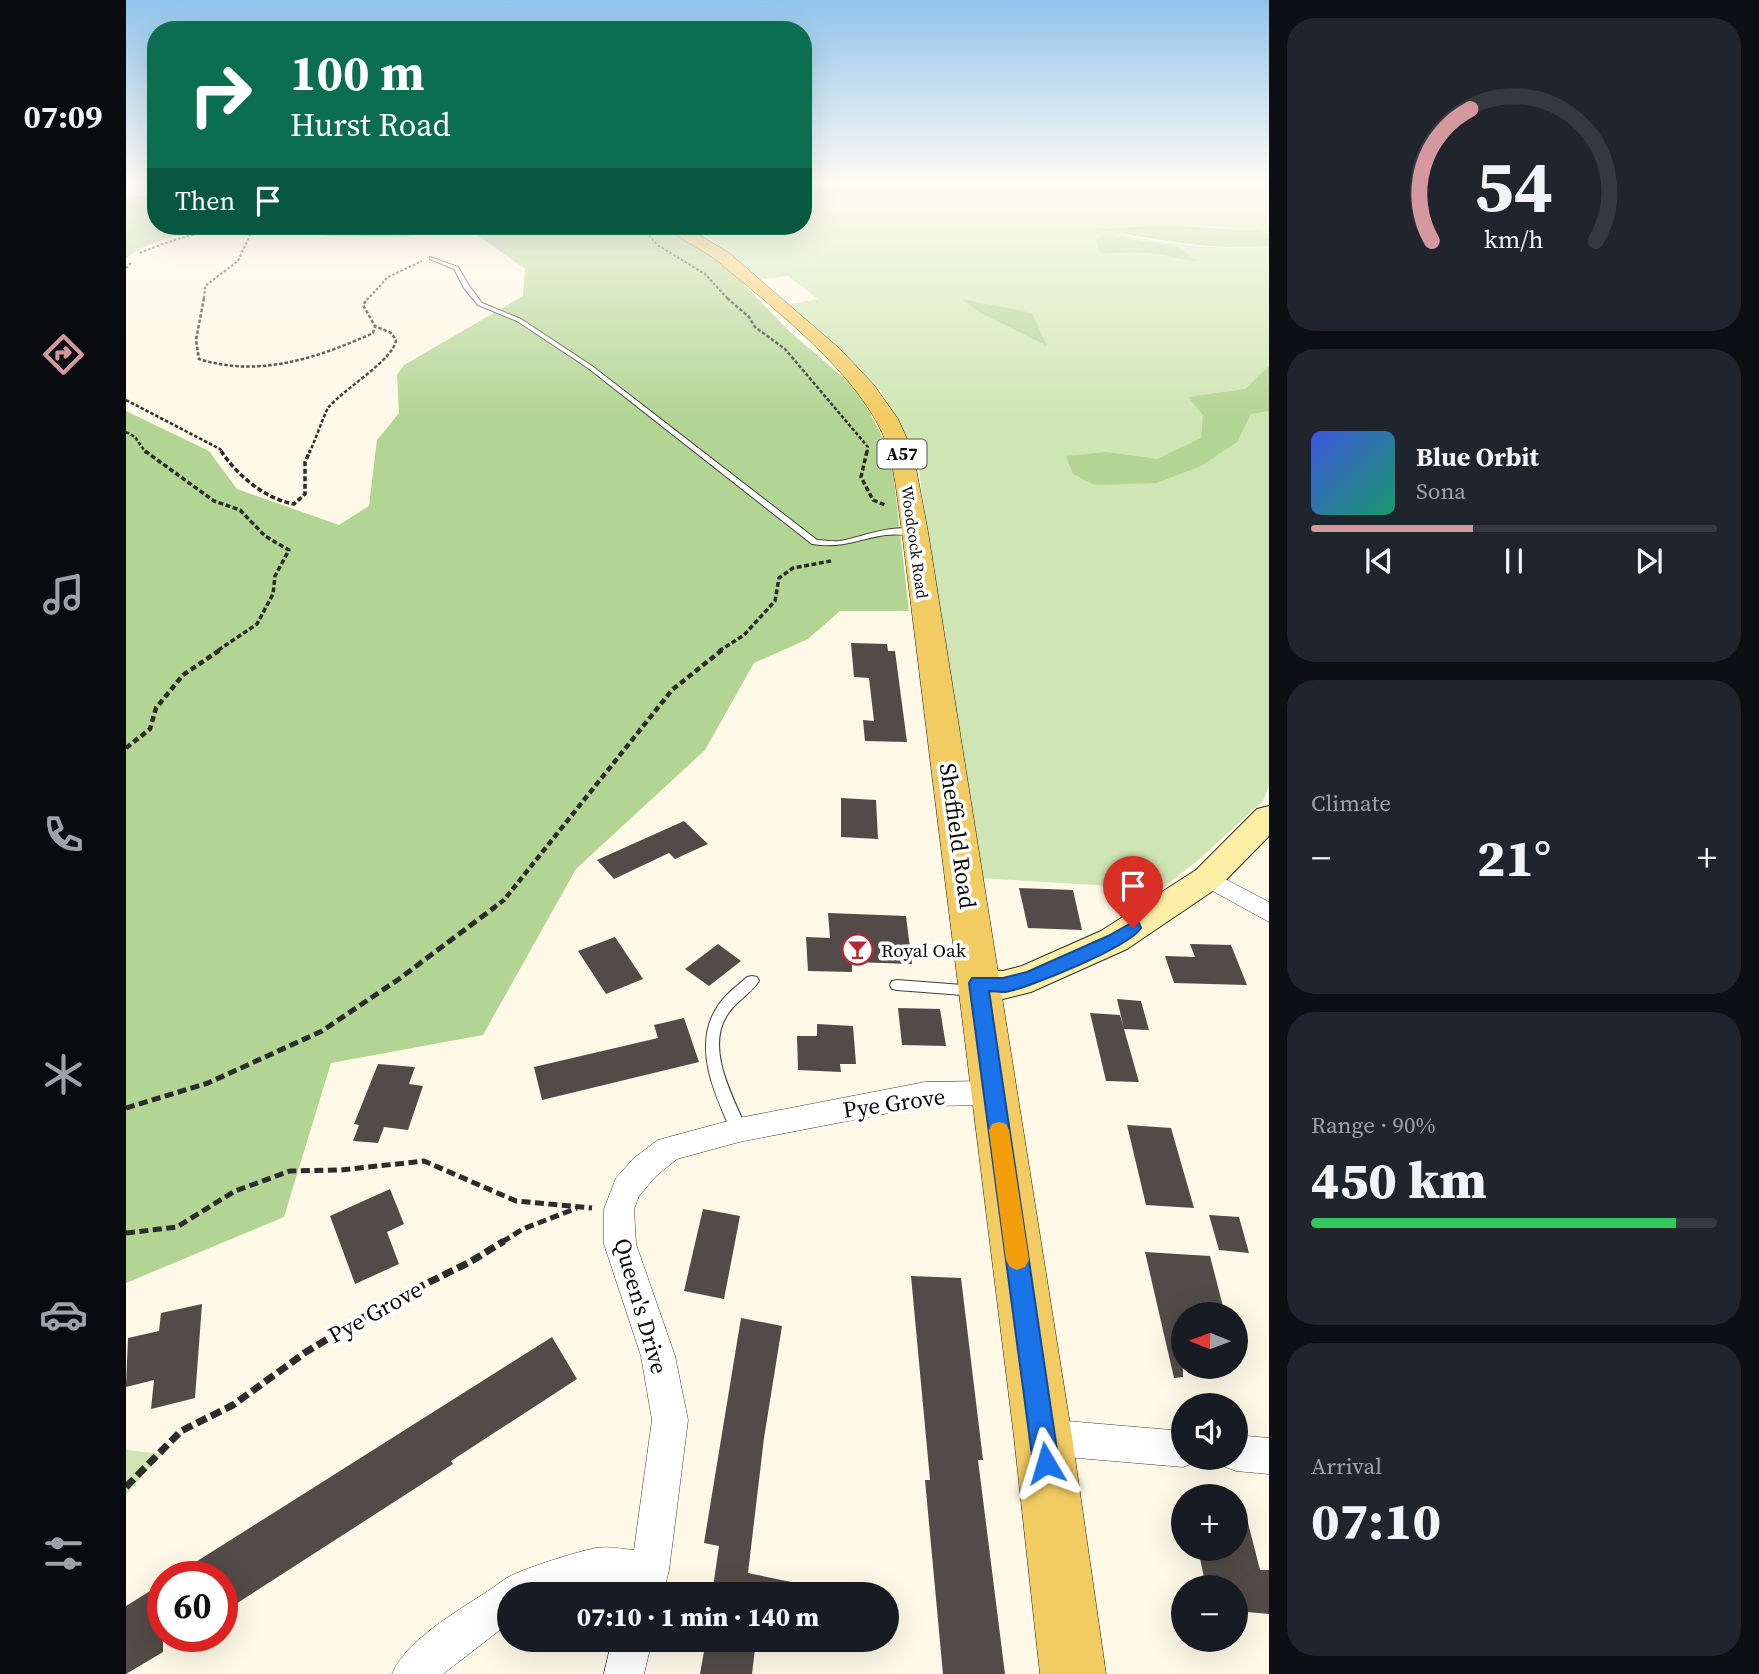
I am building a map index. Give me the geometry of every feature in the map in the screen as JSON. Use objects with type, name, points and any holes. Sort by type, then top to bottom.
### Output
[{"type":"main road","name":"Woodcock Road","points":[[725,259],[833,353],[867,389],[887,419],[901,452],[927,622]]},
{"type":"main road","name":"Sheffield Road","points":[[927,622],[1043,1437],[1073,1674]]},
{"type":"street","points":[[979,987],[1003,985],[1031,978],[1114,940],[1208,878],[1269,817]]},
{"type":"street","points":[[1208,878],[1269,913]]},
{"type":"street","name":"Pye Grove","points":[[619,1209],[626,1188],[645,1167],[668,1149],[739,1130],[925,1094],[993,1093]]},
{"type":"street","name":"Queen's Drive","points":[[548,1582],[598,1567],[647,1582],[670,1420],[658,1356],[620,1244],[619,1209]]},
{"type":"street","points":[[1043,1437],[1171,1448]]},
{"type":"street","points":[[1248,1454],[1269,1456]]},
{"type":"street","points":[[412,1674],[453,1639],[497,1608]]},
{"type":"street","points":[[624,1674],[629,1652]]},
{"type":"lane","points":[[435,259],[456,268],[480,304],[519,320],[590,367],[815,542],[837,544],[914,525]]},
{"type":"lane","points":[[739,1130],[718,1071],[711,1037],[720,1013],[752,981]]},
{"type":"lane","points":[[897,985],[979,987]]},
{"type":"path","points":[[239,259],[205,286],[204,307],[196,334],[195,352],[199,359],[235,370],[259,370],[284,365],[360,340],[373,333],[375,326]]},
{"type":"path","points":[[126,400],[220,449],[235,472],[281,502],[294,504],[305,494],[305,462],[323,425],[326,410],[363,375],[385,361],[395,348],[396,340],[391,333],[375,326],[363,305],[375,288],[395,269],[428,259]]},
{"type":"path","points":[[681,259],[705,274],[749,317],[755,327],[785,349],[868,447],[861,477],[873,500],[914,525]]},
{"type":"path","points":[[126,268],[131,263]]},
{"type":"path","points":[[126,432],[157,461],[183,476],[214,501],[240,510],[265,536],[289,550],[275,576],[273,594],[257,624],[183,675],[156,708],[150,729],[126,748]]},
{"type":"path","points":[[126,1108],[208,1083],[322,1031],[399,979],[504,900],[672,690],[709,658],[744,635],[775,601],[779,578],[793,568],[842,558]]},
{"type":"path","points":[[126,1233],[177,1227],[235,1191],[290,1171],[341,1170],[424,1161],[516,1201],[577,1208],[619,1209]]},
{"type":"path","name":"Pye Grove","points":[[126,1487],[181,1431],[233,1405],[306,1352],[387,1303],[470,1262],[523,1229],[577,1208]]},
{"type":"green space","points":[[511,259],[715,259],[739,279],[790,332],[858,390],[891,454],[909,611],[840,611],[808,639],[754,663],[705,750],[576,869],[483,1035],[331,1063],[284,1217],[126,1283],[126,411],[209,451],[237,489],[339,525],[369,506],[377,440],[399,413],[397,375],[404,365],[523,296],[525,269]]},
{"type":"green space","points":[[734,259],[1269,259],[1269,786],[1263,801],[1196,862],[1161,889],[980,878],[917,458],[881,391],[789,304],[818,299],[788,276],[758,280]]},
{"type":"green space","points":[[962,299],[1032,313],[1047,346],[977,311]]},
{"type":"green space","points":[[1269,366],[1269,411],[1251,414],[1237,442],[1201,466],[1157,483],[1094,485],[1073,474],[1066,456],[1106,452],[1157,459],[1201,438],[1203,415],[1188,397],[1245,389]]},
{"type":"green space","points":[[126,1450],[162,1454],[126,1495]]},
{"type":"building","points":[[851,643],[887,644],[888,651],[895,651],[907,742],[865,741],[863,720],[874,721],[869,678],[854,677]]},
{"type":"building","points":[[841,798],[876,800],[878,839],[841,837]]},
{"type":"building","points":[[684,821],[708,844],[675,859],[669,853],[614,879],[597,860]]},
{"type":"building","points":[[1019,888],[1073,890],[1082,930],[1028,928]]},
{"type":"building","name":"Royal Oak","points":[[828,913],[906,916],[912,964],[852,962],[852,972],[808,971],[806,937],[830,938]]},
{"type":"building","points":[[615,937],[643,979],[606,994],[578,951]]},
{"type":"building","points":[[718,944],[741,961],[709,986],[685,969]]},
{"type":"building","points":[[1190,944],[1231,945],[1247,985],[1174,983],[1165,956],[1195,957]]},
{"type":"building","points":[[1117,999],[1141,1001],[1149,1030],[1124,1029]]},
{"type":"building","points":[[898,1008],[940,1009],[946,1046],[902,1045]]},
{"type":"building","points":[[1090,1013],[1120,1015],[1139,1082],[1106,1081]]},
{"type":"building","points":[[684,1018],[699,1062],[542,1100],[534,1067],[658,1038],[654,1025]]},
{"type":"building","points":[[817,1024],[853,1026],[856,1064],[840,1064],[841,1072],[798,1070],[797,1036],[817,1036]]},
{"type":"building","points":[[378,1064],[415,1067],[409,1084],[423,1086],[408,1130],[384,1127],[378,1143],[353,1141],[359,1125],[354,1124]]},
{"type":"building","points":[[1127,1125],[1171,1128],[1194,1208],[1146,1205]]},
{"type":"building","points":[[390,1189],[404,1224],[387,1232],[399,1264],[355,1284],[330,1216]]},
{"type":"building","points":[[703,1209],[740,1216],[724,1299],[684,1291]]},
{"type":"building","points":[[1209,1215],[1239,1217],[1249,1253],[1219,1250]]},
{"type":"building","points":[[1145,1252],[1210,1256],[1222,1302],[1171,1302],[1171,1365]]},
{"type":"building","points":[[911,1276],[961,1278],[983,1460],[978,1460],[1005,1674],[943,1674],[925,1480],[930,1480]]},
{"type":"building","points":[[202,1304],[195,1398],[151,1409],[154,1380],[126,1387],[128,1338],[159,1331],[161,1313]]},
{"type":"building","points":[[741,1318],[782,1326],[764,1438],[748,1573],[791,1582],[714,1582],[719,1546],[704,1543]]},
{"type":"building","points":[[552,1337],[577,1379],[451,1461],[453,1464],[238,1603],[238,1561],[197,1561]]},
{"type":"building","points":[[1248,1523],[1260,1570],[1269,1570],[1269,1614],[1248,1612],[1248,1575],[1203,1575],[1201,1561],[1248,1561]]},
{"type":"building","points":[[147,1593],[147,1652],[163,1652],[126,1674],[126,1606]]},
{"type":"building","points":[[704,1652],[755,1652],[752,1674],[700,1674]]},
{"type":"slow traffic","points":[[999,1130],[1017,1260]]},
{"type":"place","name":"Royal Oak","points":[[858,950]]},
{"type":"route","points":[[1046,1463],[978,983],[1003,985],[1031,978],[1114,940],[1133,928]]}]
